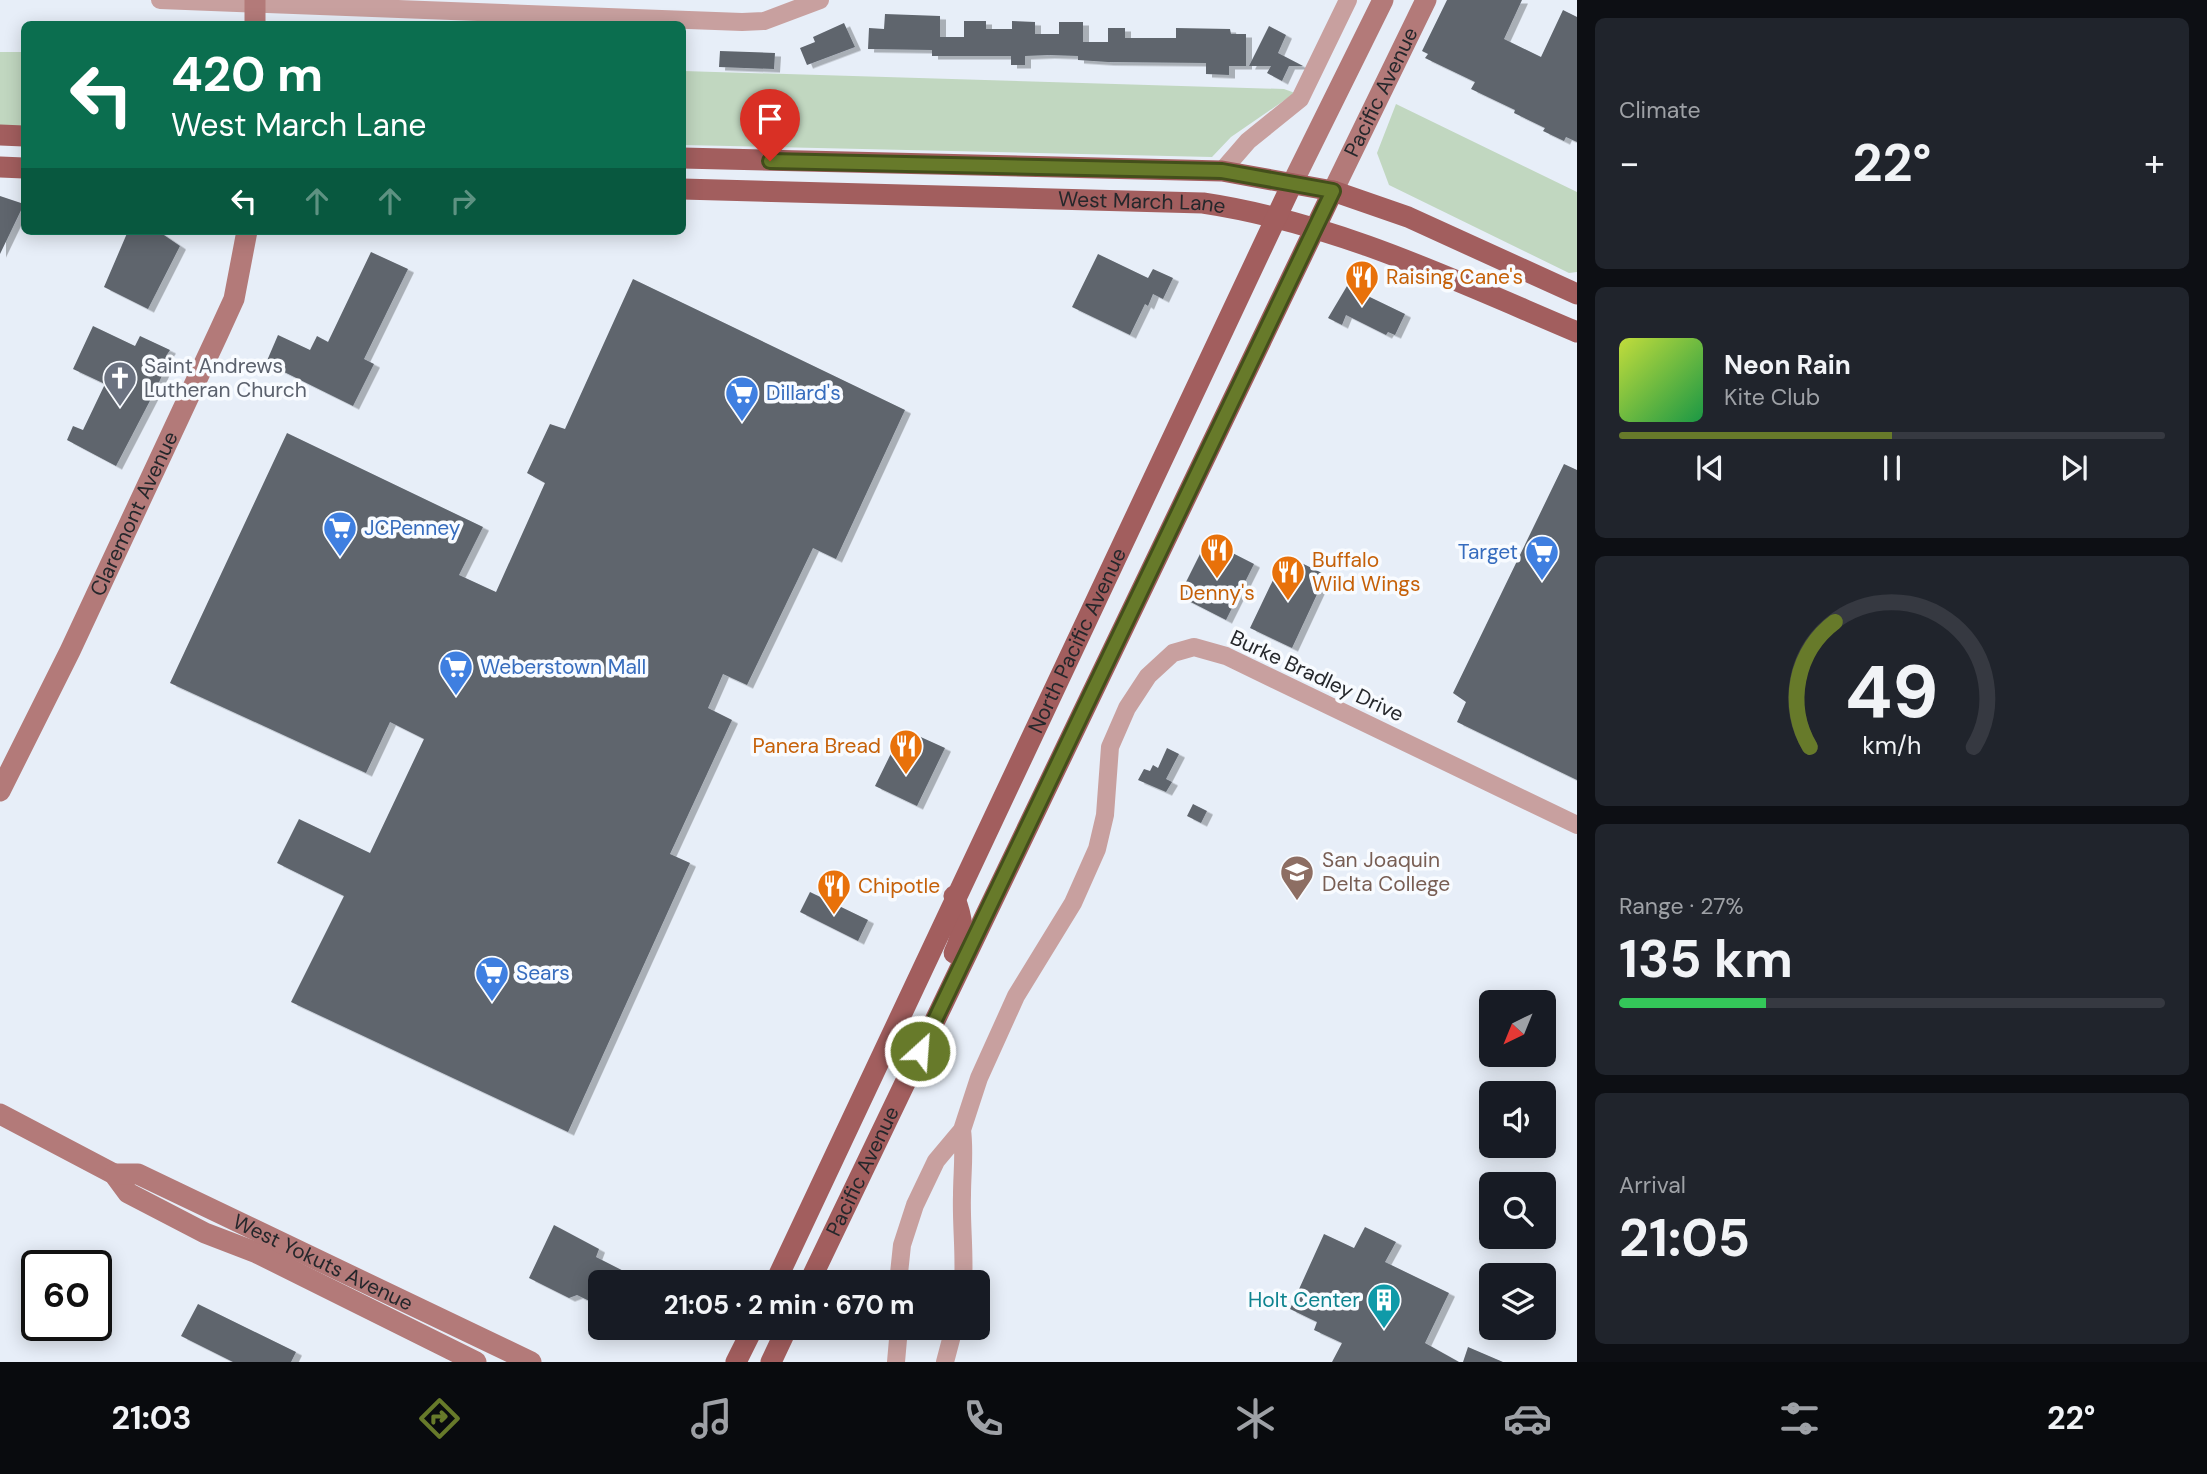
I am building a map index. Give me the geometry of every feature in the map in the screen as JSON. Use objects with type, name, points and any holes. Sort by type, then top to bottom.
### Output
[{"type":"main road","points":[[0,135],[21,136]]},
{"type":"main road","name":"West March Lane","points":[[686,158],[1222,171],[1333,191],[1408,217],[1577,294]]},
{"type":"main road","points":[[0,167],[21,168]]},
{"type":"main road","name":"North Pacific Avenue","points":[[781,1270],[954,896],[1292,184]]},
{"type":"main road","name":"West March Lane","points":[[686,188],[1203,203],[1316,226],[1394,253],[1577,331]]},
{"type":"main road","name":"Pacific Avenue","points":[[815,1270],[1333,191]]},
{"type":"main road","points":[[920,1051],[917,1033],[964,932],[963,919],[954,896]]},
{"type":"main road","points":[[736,1362],[747,1340]]},
{"type":"main road","points":[[771,1362],[781,1340]]},
{"type":"street","points":[[160,0],[255,9],[441,4],[621,8],[764,21],[820,0]]},
{"type":"street","points":[[1222,171],[1248,141],[1300,99],[1348,0]]},
{"type":"street","name":"North Pacific Avenue","points":[[1292,184],[1383,0]]},
{"type":"street","name":"Pacific Avenue","points":[[1333,191],[1426,0]]},
{"type":"street","name":"Claremont Avenue","points":[[0,791],[69,651],[234,299],[246,235]]},
{"type":"street","name":"Burke Bradley Drive","points":[[899,1270],[902,1245],[915,1205],[936,1161],[962,1130],[979,1078],[1016,996],[1073,903],[1097,849],[1105,815],[1106,768],[1117,729],[1149,676],[1173,653],[1194,647],[1226,656],[1577,825]]},
{"type":"street","name":"West Yokuts Avenue","points":[[0,1114],[114,1174],[128,1194],[205,1233],[257,1253],[476,1362]]},
{"type":"street","name":"Burke Bradley Drive","points":[[962,1130],[965,1159],[962,1193],[965,1228],[963,1270]]},
{"type":"street","name":"West Yokuts Avenue","points":[[114,1174],[138,1174],[531,1362]]},
{"type":"street","points":[[897,1362],[898,1340]]},
{"type":"street","points":[[945,1362],[951,1340]]},
{"type":"green space","points":[[0,52],[21,52],[21,126],[0,126]]},
{"type":"green space","points":[[686,71],[1284,89],[1295,93],[1231,137],[1212,157],[686,145]]},
{"type":"green space","points":[[1396,104],[1577,192],[1577,272],[1569,273],[1389,185],[1377,153]]},
{"type":"building","points":[[1447,0],[1522,0],[1504,39],[1541,57],[1563,10],[1577,17],[1577,142],[1566,137],[1564,141],[1543,131],[1545,128],[1514,113],[1515,110],[1471,89],[1475,82],[1425,58],[1428,54],[1422,51]]},
{"type":"building","points":[[885,14],[940,16],[940,37],[964,37],[964,21],[986,21],[986,29],[1012,29],[1012,21],[1035,22],[1035,34],[1059,34],[1059,22],[1083,22],[1083,42],[1108,42],[1108,28],[1125,28],[1125,38],[1176,38],[1176,28],[1230,29],[1231,34],[1246,34],[1246,66],[1229,66],[1229,75],[1206,74],[1206,63],[1108,62],[1078,60],[1078,56],[1049,55],[1025,56],[1025,65],[1011,65],[1011,56],[932,56],[932,50],[868,49],[869,28],[884,29]]},
{"type":"building","points":[[844,23],[855,47],[807,65],[800,48],[815,42],[813,37]]},
{"type":"building","points":[[1269,26],[1286,35],[1278,53],[1303,66],[1289,66],[1282,81],[1267,73],[1271,66],[1249,66]]},
{"type":"building","points":[[720,51],[775,53],[774,69],[719,67]]},
{"type":"building","points":[[0,196],[21,203],[21,210],[0,254]]},
{"type":"building","points":[[126,235],[164,235],[180,246],[148,309],[104,287]]},
{"type":"building","points":[[371,252],[408,269],[364,359],[374,364],[353,406],[266,363],[278,335],[310,350],[317,336],[328,342]]},
{"type":"building","points":[[1098,254],[1148,278],[1153,269],[1173,278],[1163,299],[1153,294],[1148,306],[1145,304],[1130,335],[1072,307]]},
{"type":"building","name":"Weberstown Mall","points":[[633,279],[905,410],[836,559],[813,548],[747,685],[723,674],[708,708],[732,720],[670,854],[690,863],[568,1132],[291,1002],[344,896],[277,863],[299,819],[370,853],[424,739],[390,722],[366,773],[170,683],[287,433],[483,527],[459,575],[496,592],[545,483],[527,473],[550,424],[565,429]]},
{"type":"building","name":"Raising Cane's","points":[[1347,286],[1405,314],[1395,335],[1388,332],[1386,335],[1346,315],[1342,325],[1328,318]]},
{"type":"building","name":"Saint Andrews Lutheran Church","points":[[93,326],[135,346],[140,336],[170,350],[166,356],[170,358],[155,391],[116,466],[67,440],[73,426],[83,430],[105,384],[73,369]]},
{"type":"building","name":"Target","points":[[1564,464],[1577,470],[1577,780],[1457,722],[1466,702],[1453,693]]},
{"type":"building","name":"Denny's","points":[[1207,540],[1254,564],[1226,620],[1179,596]]},
{"type":"building","name":"Buffalo Wild Wings","points":[[1285,555],[1326,575],[1292,648],[1250,628]]},
{"type":"building","name":"Panera Bread","points":[[903,729],[945,748],[917,806],[875,786]]},
{"type":"building","points":[[1167,748],[1179,754],[1166,779],[1172,782],[1166,792],[1138,780],[1144,769],[1150,771],[1153,765],[1158,768]]},
{"type":"building","points":[[1193,804],[1207,811],[1201,823],[1187,816]]},
{"type":"building","name":"Chipotle","points":[[810,892],[868,920],[858,941],[800,912]]},
{"type":"building","points":[[554,1225],[599,1249],[596,1257],[622,1270],[588,1270],[588,1300],[577,1295],[569,1298],[529,1278]]},
{"type":"building","points":[[1365,1227],[1396,1242],[1385,1262],[1449,1293],[1425,1343],[1459,1362],[1332,1362],[1342,1343],[1314,1330],[1317,1322],[1290,1309],[1324,1234],[1354,1248]]},
{"type":"building","points":[[198,1304],[296,1352],[291,1362],[233,1362],[181,1336]]},
{"type":"building","points":[[1468,1347],[1503,1362],[1463,1362]]},
{"type":"place","name":"Raising Cane's","points":[[1362,307]]},
{"type":"place","name":"Saint Andrews Lutheran Church","points":[[120,408]]},
{"type":"place","name":"Dillard's","points":[[742,423]]},
{"type":"place","name":"JCPenney","points":[[340,558]]},
{"type":"place","name":"Denny's","points":[[1217,580]]},
{"type":"place","name":"Target","points":[[1542,582]]},
{"type":"place","name":"Buffalo Wild Wings","points":[[1288,602]]},
{"type":"place","name":"Weberstown Mall","points":[[456,697]]},
{"type":"place","name":"Panera Bread","points":[[906,776]]},
{"type":"place","name":"San Joaquin Delta College","points":[[1297,902]]},
{"type":"place","name":"Chipotle","points":[[834,916]]},
{"type":"place","name":"Sears","points":[[492,1003]]},
{"type":"place","name":"Holt Center","points":[[1384,1330]]},
{"type":"route","points":[[770,161],[1222,171],[1333,191],[920,1051]]}]
